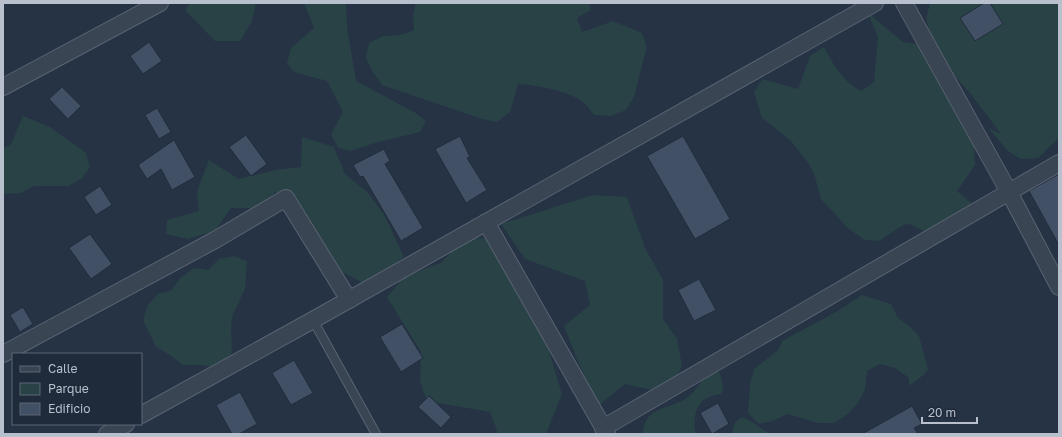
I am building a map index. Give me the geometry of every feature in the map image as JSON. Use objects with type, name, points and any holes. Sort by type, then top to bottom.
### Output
[{"type":"street","points":[[3,87],[160,3]]},
{"type":"street","points":[[142,414],[349,300],[875,3]]},
{"type":"street","points":[[904,3],[1009,192],[1059,287]]},
{"type":"street","points":[[486,222],[605,431],[1059,163]]},
{"type":"street","points":[[3,354],[215,240],[286,198],[349,300]]},
{"type":"street","points":[[107,434],[124,425]]},
{"type":"lane","points":[[313,320],[376,434]]},
{"type":"green space","points":[[190,3],[256,3],[252,21],[240,41],[215,41],[185,10]]},
{"type":"green space","points":[[304,3],[346,3],[347,27],[356,81],[414,112],[426,121],[420,132],[350,151],[338,148],[331,134],[343,112],[327,81],[294,72],[287,63],[291,48],[314,28]]},
{"type":"green space","points":[[416,3],[589,3],[591,10],[577,18],[582,32],[613,21],[642,33],[647,48],[634,97],[626,110],[611,116],[594,115],[584,103],[571,95],[543,87],[518,84],[510,112],[497,122],[482,119],[382,85],[366,58],[369,43],[383,36],[400,35],[414,30],[413,15]]},
{"type":"green space","points":[[930,3],[1059,3],[1059,138],[1038,158],[1021,159],[1008,151],[988,128],[1001,134],[974,98],[954,75],[930,34],[926,19]]},
{"type":"green space","points":[[868,13],[903,42],[917,44],[939,53],[973,131],[975,165],[957,191],[985,214],[940,230],[923,231],[910,224],[903,225],[879,241],[865,240],[849,229],[821,199],[815,177],[809,164],[791,141],[762,118],[754,92],[763,79],[798,89],[810,56],[824,47],[839,72],[848,82],[861,91],[874,82],[878,37]]},
{"type":"green space","points":[[23,116],[50,127],[86,153],[90,167],[81,179],[68,186],[34,186],[21,193],[5,194],[3,192],[3,149],[11,144]]},
{"type":"green space","points":[[302,137],[334,147],[345,174],[367,192],[384,214],[404,257],[367,285],[342,272],[321,238],[276,192],[255,208],[231,208],[215,231],[188,239],[166,234],[167,220],[199,211],[197,191],[209,160],[239,179],[275,170],[301,167]]},
{"type":"green space","points":[[593,195],[627,197],[645,248],[663,280],[663,319],[677,339],[682,366],[670,394],[625,384],[598,406],[564,326],[590,305],[585,281],[525,259],[501,224]]},
{"type":"green space","points":[[498,238],[544,335],[562,394],[546,434],[498,434],[490,412],[427,401],[420,382],[421,352],[387,297],[405,276],[441,263],[463,239]]},
{"type":"green space","points":[[234,256],[247,261],[245,289],[232,317],[232,347],[230,362],[214,367],[183,365],[156,347],[143,320],[148,305],[158,294],[172,290],[180,278],[194,268],[208,270],[219,259]]},
{"type":"green space","points":[[862,295],[891,304],[898,318],[919,336],[928,369],[925,374],[909,386],[909,378],[895,368],[880,364],[867,371],[865,390],[857,404],[848,414],[834,423],[818,423],[788,414],[773,421],[759,424],[748,413],[750,384],[754,369],[778,350],[782,341],[836,312]]},
{"type":"green space","points":[[713,368],[720,373],[723,388],[721,395],[707,398],[702,402],[696,411],[696,434],[643,434],[648,418],[653,413],[681,401],[692,394],[706,374]]},
{"type":"green space","points":[[742,417],[749,420],[768,434],[732,434],[735,422]]},
{"type":"building","points":[[984,3],[990,3],[1003,24],[975,41],[960,18]]},
{"type":"building","points":[[149,42],[162,61],[143,74],[130,56]]},
{"type":"building","points":[[62,87],[81,106],[68,119],[49,99]]},
{"type":"building","points":[[157,108],[171,132],[159,139],[145,115]]},
{"type":"building","points":[[246,135],[267,164],[251,176],[229,147]]},
{"type":"building","points":[[460,136],[470,157],[467,158],[487,190],[466,203],[435,149]]},
{"type":"building","points":[[683,136],[730,219],[695,239],[647,156]]},
{"type":"building","points":[[174,140],[195,177],[172,190],[161,169],[147,179],[138,165]]},
{"type":"building","points":[[384,149],[390,161],[385,164],[423,228],[401,241],[363,176],[360,177],[353,165]]},
{"type":"building","points":[[1059,174],[1059,245],[1029,191]]},
{"type":"building","points":[[100,186],[112,205],[96,215],[84,197]]},
{"type":"building","points":[[90,234],[112,264],[91,279],[69,248]]},
{"type":"building","points":[[699,279],[716,310],[694,321],[678,290]]},
{"type":"building","points":[[23,307],[33,324],[20,332],[10,315]]},
{"type":"building","points":[[402,324],[423,358],[401,372],[380,337]]},
{"type":"building","points":[[294,360],[313,393],[291,405],[272,373]]},
{"type":"building","points":[[240,392],[257,424],[239,434],[232,434],[216,405]]},
{"type":"building","points":[[429,396],[451,417],[441,428],[418,407]]},
{"type":"building","points":[[718,403],[729,424],[712,434],[700,413]]},
{"type":"building","points":[[912,406],[922,424],[914,428],[918,434],[862,434]]}]
